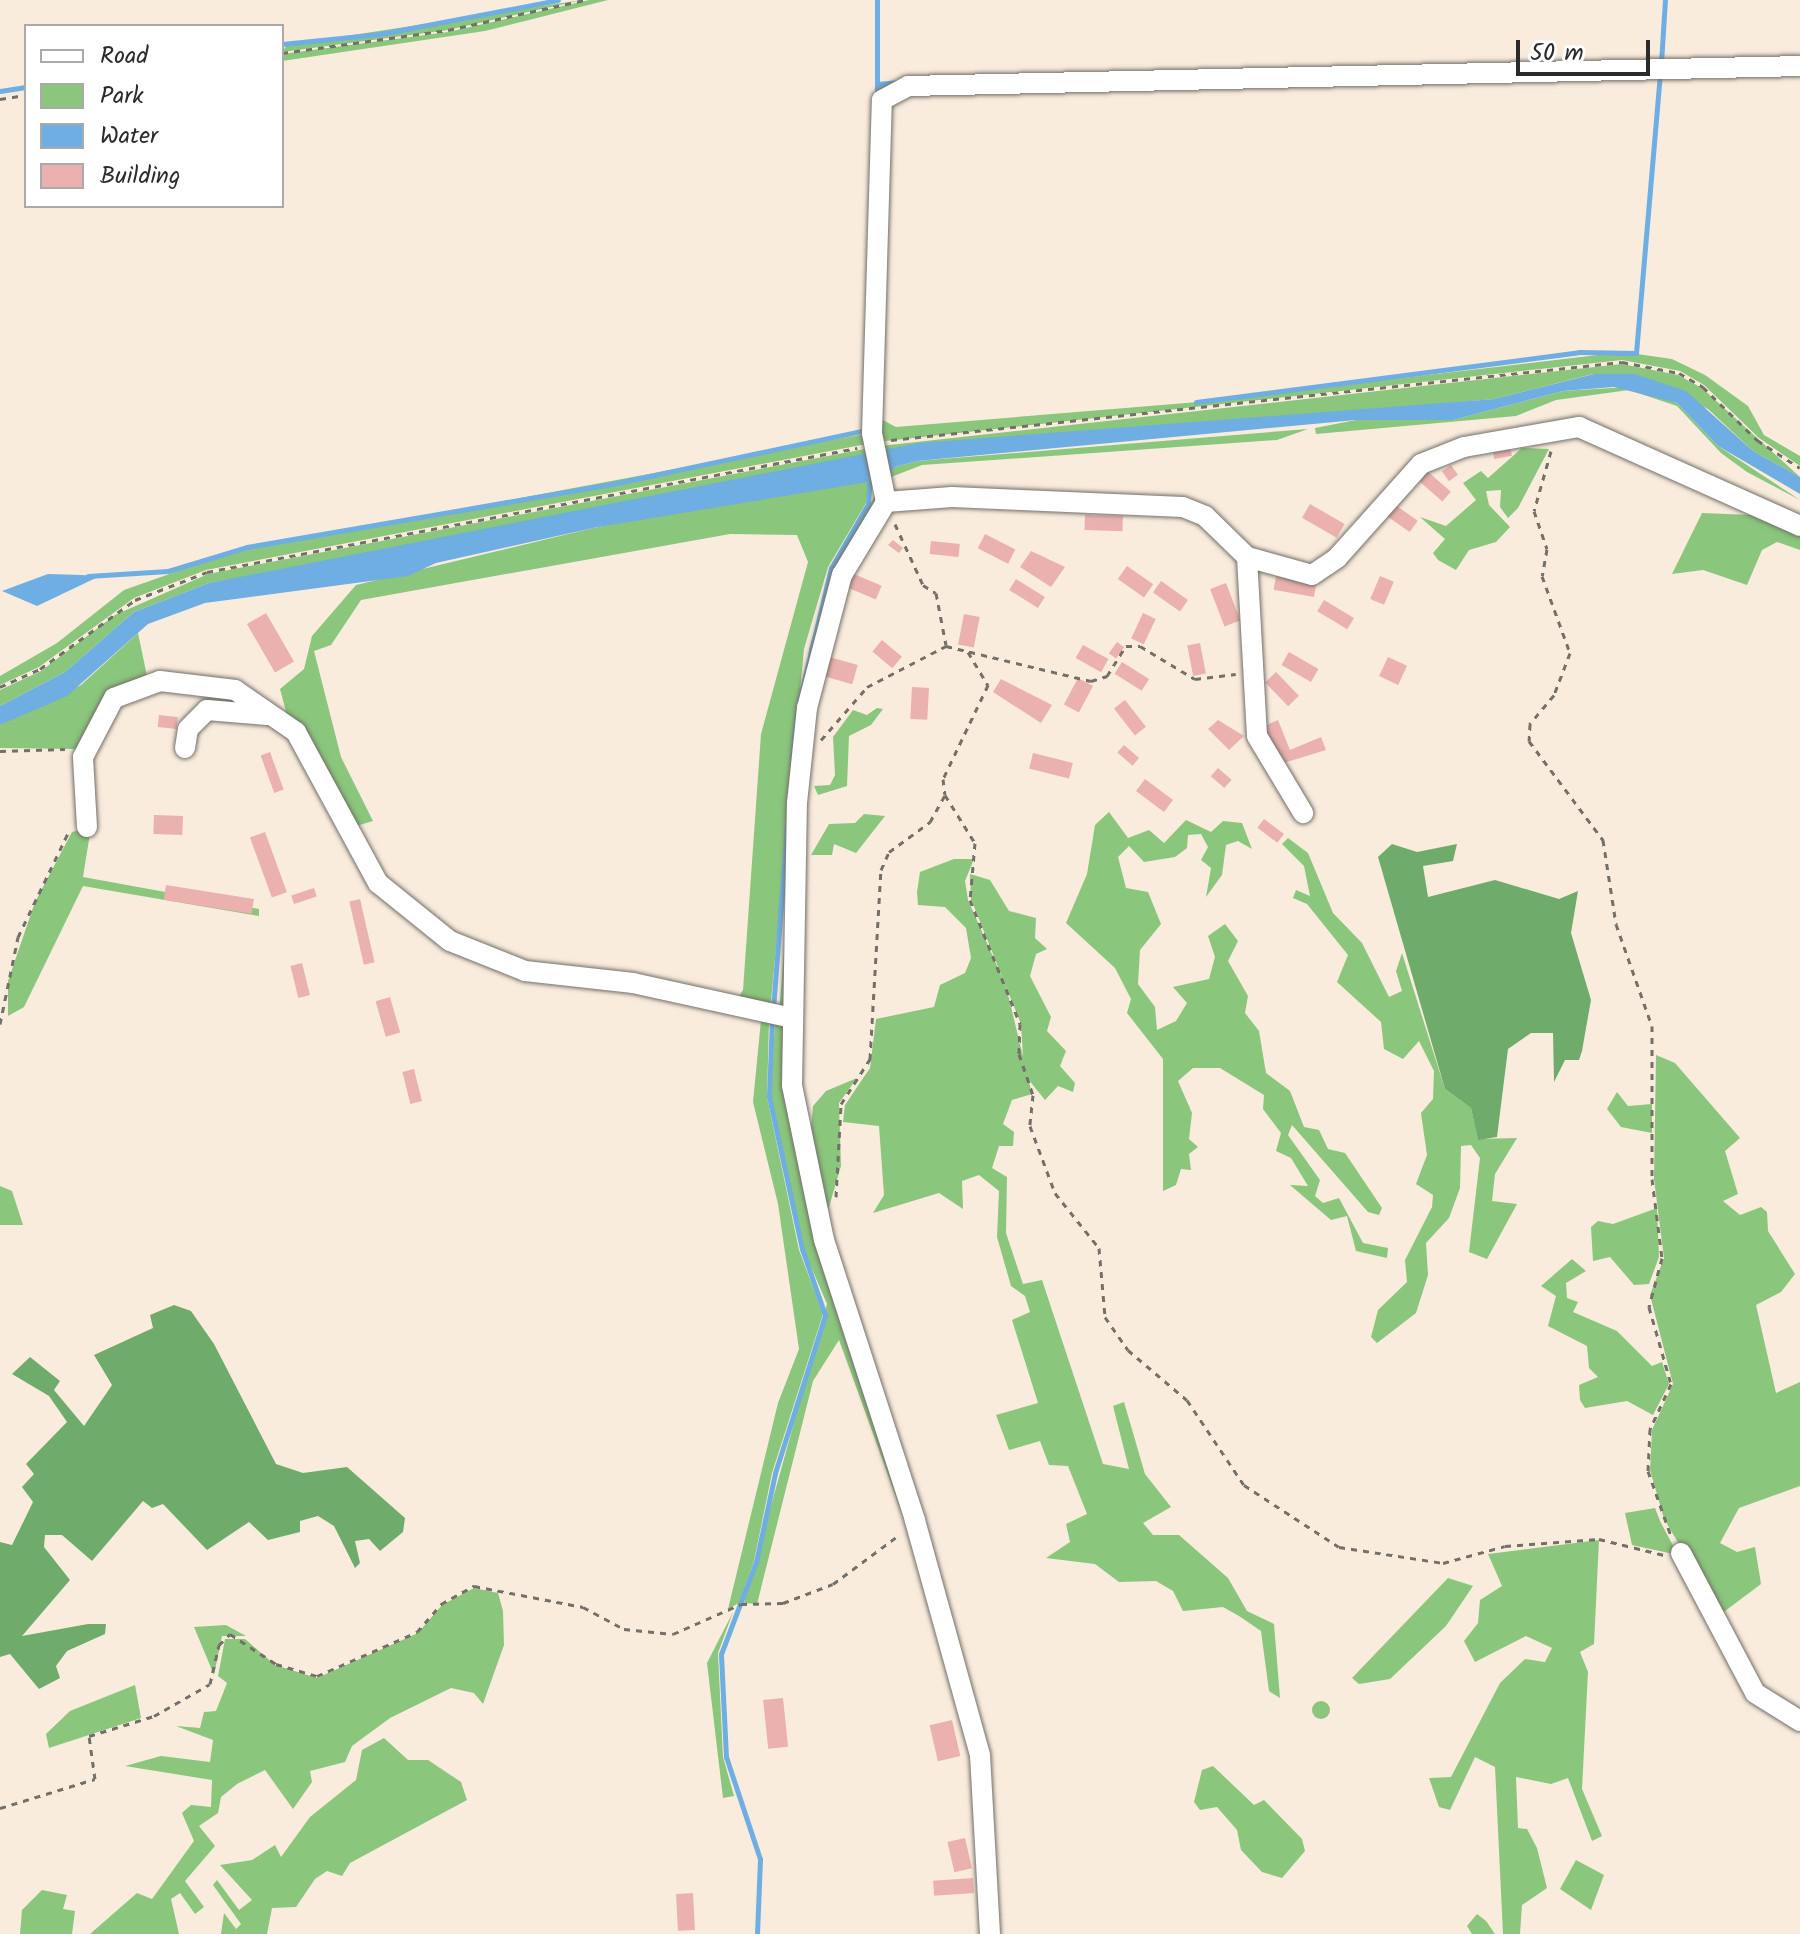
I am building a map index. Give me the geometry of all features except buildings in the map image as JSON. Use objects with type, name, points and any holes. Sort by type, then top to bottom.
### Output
[{"type":"street","points":[[990,1934],[980,1755],[918,1533],[842,1304],[801,1153],[780,1017],[801,742],[842,575],[885,493],[875,445],[880,114],[895,89],[1800,66]]},
{"type":"street","points":[[885,493],[1183,507],[1205,516],[1247,557],[1293,574],[1319,572],[1421,464],[1464,447],[1579,427],[1800,526]]},
{"type":"street","points":[[1247,557],[1257,736],[1303,813]]},
{"type":"street","points":[[87,827],[83,757],[114,698],[160,681],[235,690],[273,717],[315,759],[378,883],[450,941],[525,971],[633,983],[780,1017]]},
{"type":"street","points":[[185,748],[188,729],[207,710],[273,717]]},
{"type":"street","points":[[1685,1560],[1755,1693],[1800,1721]]},
{"type":"path","points":[[284,53],[448,30],[585,0]]},
{"type":"path","points":[[0,99],[24,95]]},
{"type":"path","points":[[0,687],[40,669],[135,600],[207,572],[875,445],[1622,362],[1679,373],[1703,387],[1757,440],[1800,468]]},
{"type":"path","points":[[1546,445],[1554,447],[1534,511],[1547,549],[1542,576],[1570,653],[1554,695],[1530,724],[1529,741],[1603,840],[1611,905],[1652,1026],[1652,1179],[1662,1258],[1649,1307],[1671,1384],[1650,1429],[1648,1471],[1685,1560]]},
{"type":"path","points":[[885,493],[923,585],[936,593],[946,646]]},
{"type":"path","points":[[801,742],[827,738],[867,687],[946,646],[1091,681],[1107,676],[1126,646],[1140,646],[1195,679],[1252,670]]},
{"type":"path","points":[[968,652],[988,685],[943,779],[945,795],[975,843],[970,900],[1020,1024],[1019,1054],[1033,1095],[1030,1126],[1055,1193],[1099,1248],[1105,1317],[1128,1350],[1187,1400],[1244,1485],[1318,1536],[1372,1556],[1443,1563],[1505,1546],[1599,1539],[1685,1560]]},
{"type":"path","points":[[0,751],[62,749],[83,757]]},
{"type":"path","points":[[832,1209],[844,1155],[841,1104],[870,1059],[881,870],[889,852],[930,822],[945,795]]},
{"type":"path","points":[[0,1024],[5,981],[32,901],[70,830],[87,827]]},
{"type":"path","points":[[0,1808],[95,1779],[89,1736],[154,1716],[210,1684],[219,1645],[230,1634],[276,1664],[317,1676],[417,1632],[441,1604],[474,1586],[583,1607],[624,1629],[673,1634],[741,1604],[805,1596],[833,1584],[888,1539],[918,1533]]},
{"type":"green space","points":[[582,0],[448,30],[284,52],[287,45]]},
{"type":"green space","points":[[589,0],[608,0],[485,31],[284,61],[284,54],[448,32]]},
{"type":"green space","points":[[909,82],[886,93],[872,443],[206,570],[134,598],[39,667],[0,685],[0,676],[57,643],[124,590],[235,551],[864,434],[879,86]]},
{"type":"green space","points":[[1623,352],[1672,359],[1705,375],[1748,406],[1764,435],[1800,456],[1800,466],[1759,438],[1704,385],[1680,371],[1622,360],[877,442],[877,417],[896,427],[1198,402]]},
{"type":"green space","points":[[1622,364],[1678,375],[1702,388],[1800,477],[1753,451],[1708,409],[1635,374],[1593,374],[1494,399],[882,452],[880,446]]},
{"type":"green space","points":[[1629,387],[1677,403],[1718,446],[1800,500],[1747,472],[1721,453],[1677,406],[1629,390],[1556,400],[1516,416],[1316,434],[1315,428],[1356,420],[1453,420],[1563,391]]},
{"type":"green space","points":[[1308,429],[1277,440],[922,465],[886,479],[895,467],[917,461]]},
{"type":"green space","points":[[1522,448],[1549,449],[1518,508],[1508,518],[1500,507],[1501,490],[1486,491],[1489,505],[1510,527],[1496,542],[1469,550],[1456,570],[1438,560],[1433,553],[1445,539],[1420,517],[1446,526],[1476,500],[1463,483],[1481,471],[1488,478]]},
{"type":"green space","points":[[865,449],[870,454],[453,541],[209,583],[134,612],[65,672],[0,706],[0,690],[41,671],[115,615],[208,574]]},
{"type":"green space","points":[[869,476],[880,493],[822,631],[788,1008],[779,1013],[809,649],[834,567],[876,494],[870,479],[866,503],[828,567],[804,649],[770,1012],[734,1005],[743,990],[761,734],[808,562],[797,535],[730,534],[361,600],[331,645],[314,651],[341,757],[373,821],[353,827],[289,723],[280,689],[304,669],[312,636],[356,585],[593,528]]},
{"type":"green space","points":[[1702,513],[1777,516],[1800,533],[1800,550],[1777,542],[1762,550],[1747,585],[1703,570],[1672,574]]},
{"type":"green space","points":[[138,633],[148,681],[128,685],[76,749],[0,748],[0,725],[81,685]]},
{"type":"green space","points":[[877,708],[883,709],[871,725],[849,736],[847,786],[818,795],[814,786],[830,785],[835,775],[833,737],[853,710],[867,715]]},
{"type":"green space","points":[[1109,812],[1128,838],[1149,830],[1164,843],[1186,820],[1211,832],[1223,821],[1242,823],[1252,849],[1238,841],[1226,845],[1222,875],[1206,897],[1211,868],[1201,860],[1208,847],[1201,834],[1188,835],[1187,848],[1175,857],[1144,862],[1129,846],[1118,857],[1126,888],[1148,892],[1161,924],[1140,950],[1138,984],[1155,1007],[1157,1030],[1176,1021],[1187,1003],[1173,987],[1209,979],[1215,957],[1208,936],[1225,924],[1238,941],[1228,961],[1248,996],[1245,1013],[1259,1031],[1266,1073],[1290,1091],[1304,1127],[1319,1130],[1328,1149],[1345,1153],[1382,1208],[1379,1215],[1368,1212],[1292,1125],[1288,1135],[1320,1180],[1315,1196],[1323,1203],[1339,1198],[1363,1243],[1388,1248],[1387,1258],[1356,1251],[1347,1216],[1331,1220],[1290,1185],[1308,1186],[1291,1158],[1276,1151],[1281,1133],[1263,1109],[1264,1095],[1220,1068],[1193,1068],[1178,1081],[1192,1113],[1189,1139],[1198,1147],[1189,1154],[1191,1170],[1181,1169],[1176,1185],[1163,1191],[1163,1059],[1127,1013],[1131,999],[1115,968],[1066,923],[1087,874],[1095,825]]},
{"type":"green space","points":[[864,814],[885,816],[856,853],[834,844],[832,855],[811,855],[829,824],[855,823]]},
{"type":"green space","points":[[91,827],[83,877],[259,909],[259,916],[83,886],[24,1007],[8,1016],[8,981],[35,902],[72,832]]},
{"type":"green space","points":[[1288,838],[1308,853],[1333,913],[1362,943],[1389,997],[1402,991],[1396,971],[1402,953],[1445,1089],[1471,1108],[1478,1139],[1517,1138],[1495,1174],[1492,1201],[1517,1204],[1487,1259],[1469,1252],[1480,1158],[1471,1145],[1461,1146],[1460,1188],[1449,1218],[1426,1243],[1428,1275],[1416,1313],[1377,1343],[1371,1337],[1378,1310],[1407,1282],[1405,1260],[1432,1207],[1433,1195],[1416,1184],[1427,1155],[1421,1113],[1433,1099],[1434,1071],[1419,1041],[1403,1059],[1384,1049],[1381,1022],[1337,982],[1348,955],[1307,904],[1293,898],[1296,890],[1310,896],[1304,866],[1282,844]]},
{"type":"green space","points":[[1392,844],[1417,852],[1457,844],[1453,861],[1423,866],[1428,897],[1495,880],[1559,899],[1578,891],[1571,933],[1591,1000],[1582,1051],[1579,1060],[1565,1060],[1554,1082],[1553,1033],[1531,1033],[1508,1049],[1497,1137],[1478,1140],[1471,1108],[1445,1089],[1378,857]]},
{"type":"green space","points":[[954,859],[974,859],[965,881],[968,900],[1006,986],[1032,1094],[1012,1100],[1003,1124],[1014,1132],[1013,1146],[999,1146],[992,1168],[1007,1177],[1006,1233],[1023,1284],[1042,1280],[1103,1464],[1129,1469],[1113,1406],[1124,1402],[1145,1474],[1171,1507],[1143,1523],[1153,1535],[1179,1535],[1228,1578],[1247,1611],[1274,1624],[1280,1698],[1269,1691],[1261,1631],[1239,1616],[1223,1607],[1183,1611],[1173,1591],[1156,1581],[1119,1582],[1095,1564],[1046,1558],[1070,1542],[1066,1524],[1087,1514],[1068,1466],[1049,1465],[1040,1441],[1009,1450],[996,1415],[1038,1403],[1012,1320],[1030,1312],[1025,1296],[1011,1286],[997,1237],[999,1191],[979,1175],[962,1181],[963,1209],[939,1193],[873,1213],[884,1195],[879,1126],[843,1122],[845,1105],[870,1068],[876,1019],[934,1007],[940,985],[965,973],[971,958],[966,928],[945,907],[918,905],[920,872]]},
{"type":"green space","points":[[970,874],[990,880],[1009,911],[1036,918],[1035,938],[1047,949],[1036,954],[1030,976],[1051,1017],[1047,1031],[1066,1051],[1060,1066],[1075,1083],[1073,1092],[1058,1086],[1045,1100],[1024,1074],[1021,1024],[971,899]]},
{"type":"green space","points":[[761,1020],[769,1022],[767,1097],[799,1250],[823,1314],[772,1473],[754,1561],[739,1603],[728,1609],[778,1403],[799,1349],[778,1204],[753,1102]]},
{"type":"green space","points":[[775,1022],[785,1028],[787,1083],[908,1530],[839,1340],[813,1381],[757,1604],[744,1603],[827,1304],[803,1248],[771,1095]]},
{"type":"green space","points":[[1656,1055],[1675,1063],[1740,1138],[1725,1151],[1738,1194],[1723,1201],[1740,1215],[1761,1207],[1767,1212],[1768,1231],[1795,1274],[1781,1292],[1756,1305],[1776,1393],[1800,1382],[1800,1486],[1739,1508],[1720,1543],[1737,1552],[1755,1547],[1761,1584],[1721,1614],[1664,1519],[1650,1470],[1652,1430],[1673,1384],[1650,1295],[1664,1258],[1654,1179]]},
{"type":"green space","points":[[857,1078],[839,1103],[841,1166],[824,1224],[810,1138],[813,1106],[826,1091]]},
{"type":"green space","points":[[1617,1092],[1628,1106],[1652,1104],[1652,1133],[1621,1127],[1607,1109]]},
{"type":"green space","points":[[0,1186],[12,1191],[23,1225],[0,1225]]},
{"type":"green space","points":[[1657,1208],[1659,1257],[1649,1284],[1634,1285],[1610,1257],[1593,1261],[1591,1227],[1598,1221],[1613,1224]]},
{"type":"green space","points":[[1572,1259],[1586,1271],[1566,1283],[1567,1298],[1578,1302],[1573,1312],[1617,1331],[1652,1366],[1662,1362],[1669,1384],[1653,1415],[1627,1401],[1585,1408],[1580,1400],[1579,1385],[1598,1377],[1589,1368],[1587,1346],[1548,1326],[1556,1296],[1541,1286]]},
{"type":"green space","points":[[174,1305],[191,1311],[214,1344],[276,1464],[303,1473],[347,1467],[405,1518],[403,1532],[380,1551],[369,1539],[355,1541],[360,1563],[355,1568],[334,1526],[318,1516],[300,1521],[300,1532],[268,1540],[249,1522],[207,1550],[163,1504],[152,1508],[143,1501],[92,1561],[62,1535],[45,1535],[44,1547],[70,1580],[22,1636],[88,1624],[106,1624],[105,1634],[67,1651],[56,1666],[60,1678],[39,1689],[10,1654],[0,1657],[0,1542],[12,1545],[33,1502],[22,1487],[34,1474],[26,1464],[67,1422],[49,1396],[12,1374],[30,1357],[60,1381],[54,1390],[84,1426],[112,1385],[94,1355],[153,1328],[150,1315]]},
{"type":"green space","points":[[1655,1508],[1678,1555],[1632,1545],[1625,1513]]},
{"type":"green space","points":[[1599,1540],[1594,1644],[1580,1652],[1588,1672],[1582,1789],[1602,1836],[1592,1841],[1568,1778],[1551,1784],[1516,1777],[1518,1828],[1527,1829],[1537,1848],[1547,1888],[1522,1905],[1520,1934],[1503,1934],[1495,1767],[1475,1757],[1450,1810],[1439,1807],[1429,1778],[1451,1777],[1500,1683],[1525,1659],[1545,1662],[1552,1648],[1526,1636],[1475,1662],[1464,1641],[1478,1623],[1480,1600],[1502,1586],[1488,1554]]},
{"type":"green space","points":[[1448,1578],[1473,1586],[1446,1626],[1390,1679],[1359,1684],[1352,1678]]},
{"type":"green space","points":[[474,1588],[498,1593],[503,1611],[504,1645],[483,1704],[474,1693],[451,1688],[390,1718],[352,1746],[345,1762],[310,1771],[312,1782],[293,1809],[265,1770],[237,1784],[221,1797],[218,1813],[199,1826],[215,1846],[185,1881],[204,1907],[195,1914],[180,1893],[171,1899],[179,1934],[90,1934],[137,1893],[152,1899],[194,1841],[182,1813],[191,1805],[211,1807],[212,1780],[125,1766],[161,1756],[210,1762],[213,1740],[176,1726],[200,1728],[204,1712],[216,1711],[227,1683],[218,1676],[225,1639],[245,1639],[275,1665],[317,1678],[418,1633],[442,1605]]},
{"type":"green space","points":[[733,1612],[718,1653],[723,1757],[734,1796],[723,1798],[707,1663]]},
{"type":"green space","points":[[226,1625],[246,1636],[222,1636],[214,1675],[194,1627]]},
{"type":"green space","points":[[135,1685],[141,1718],[49,1748],[46,1734],[70,1711]]},
{"type":"green space","points":[[1317,1701],[1325,1701],[1330,1710],[1328,1717],[1317,1719],[1312,1714],[1312,1706]]},
{"type":"green space","points":[[384,1738],[408,1760],[428,1760],[461,1782],[467,1800],[350,1863],[342,1876],[327,1871],[315,1879],[296,1907],[272,1908],[267,1934],[221,1934],[224,1913],[236,1929],[241,1924],[213,1885],[217,1880],[239,1910],[252,1900],[220,1865],[252,1860],[275,1845],[281,1857],[310,1817],[356,1780],[362,1750]]},
{"type":"green space","points":[[1213,1766],[1254,1805],[1264,1800],[1302,1839],[1305,1851],[1282,1878],[1262,1872],[1241,1850],[1237,1830],[1217,1807],[1200,1810],[1194,1802],[1202,1770]]},
{"type":"green space","points":[[1576,1860],[1604,1875],[1591,1910],[1560,1889]]},
{"type":"green space","points":[[42,1890],[67,1895],[63,1909],[75,1911],[72,1934],[20,1934],[22,1910]]},
{"type":"green space","points":[[1477,1914],[1495,1934],[1472,1934],[1467,1926]]},
{"type":"water","points":[[1594,374],[1635,374],[1686,391],[1753,451],[1800,477],[1800,494],[1718,446],[1677,403],[1614,387],[1563,391],[1453,420],[1356,420],[917,461],[895,467],[886,479],[593,528],[436,563],[408,576],[205,603],[148,624],[67,696],[0,725],[0,706],[65,672],[134,612],[209,583],[919,443],[1494,399]]},
{"type":"water","points":[[48,574],[100,576],[37,606],[2,591]]},
{"type":"waterway","points":[[284,44],[380,34],[558,0]]},
{"type":"waterway","points":[[877,0],[877,96]]},
{"type":"waterway","points":[[1661,63],[1665,0]]},
{"type":"waterway","points":[[1196,402],[1579,352],[1636,353],[1660,73]]},
{"type":"waterway","points":[[877,84],[900,82]]},
{"type":"waterway","points":[[0,91],[24,87]]},
{"type":"waterway","points":[[88,576],[168,571],[247,547],[612,484],[865,430]]},
{"type":"waterway","points":[[799,702],[831,568],[868,504],[870,472]]},
{"type":"waterway","points":[[792,758],[797,712]]},
{"type":"waterway","points":[[773,1009],[787,827]]},
{"type":"waterway","points":[[757,1934],[760,1859],[726,1757],[721,1654],[756,1562],[775,1473],[825,1315],[802,1249],[769,1096],[772,1019]]}]
